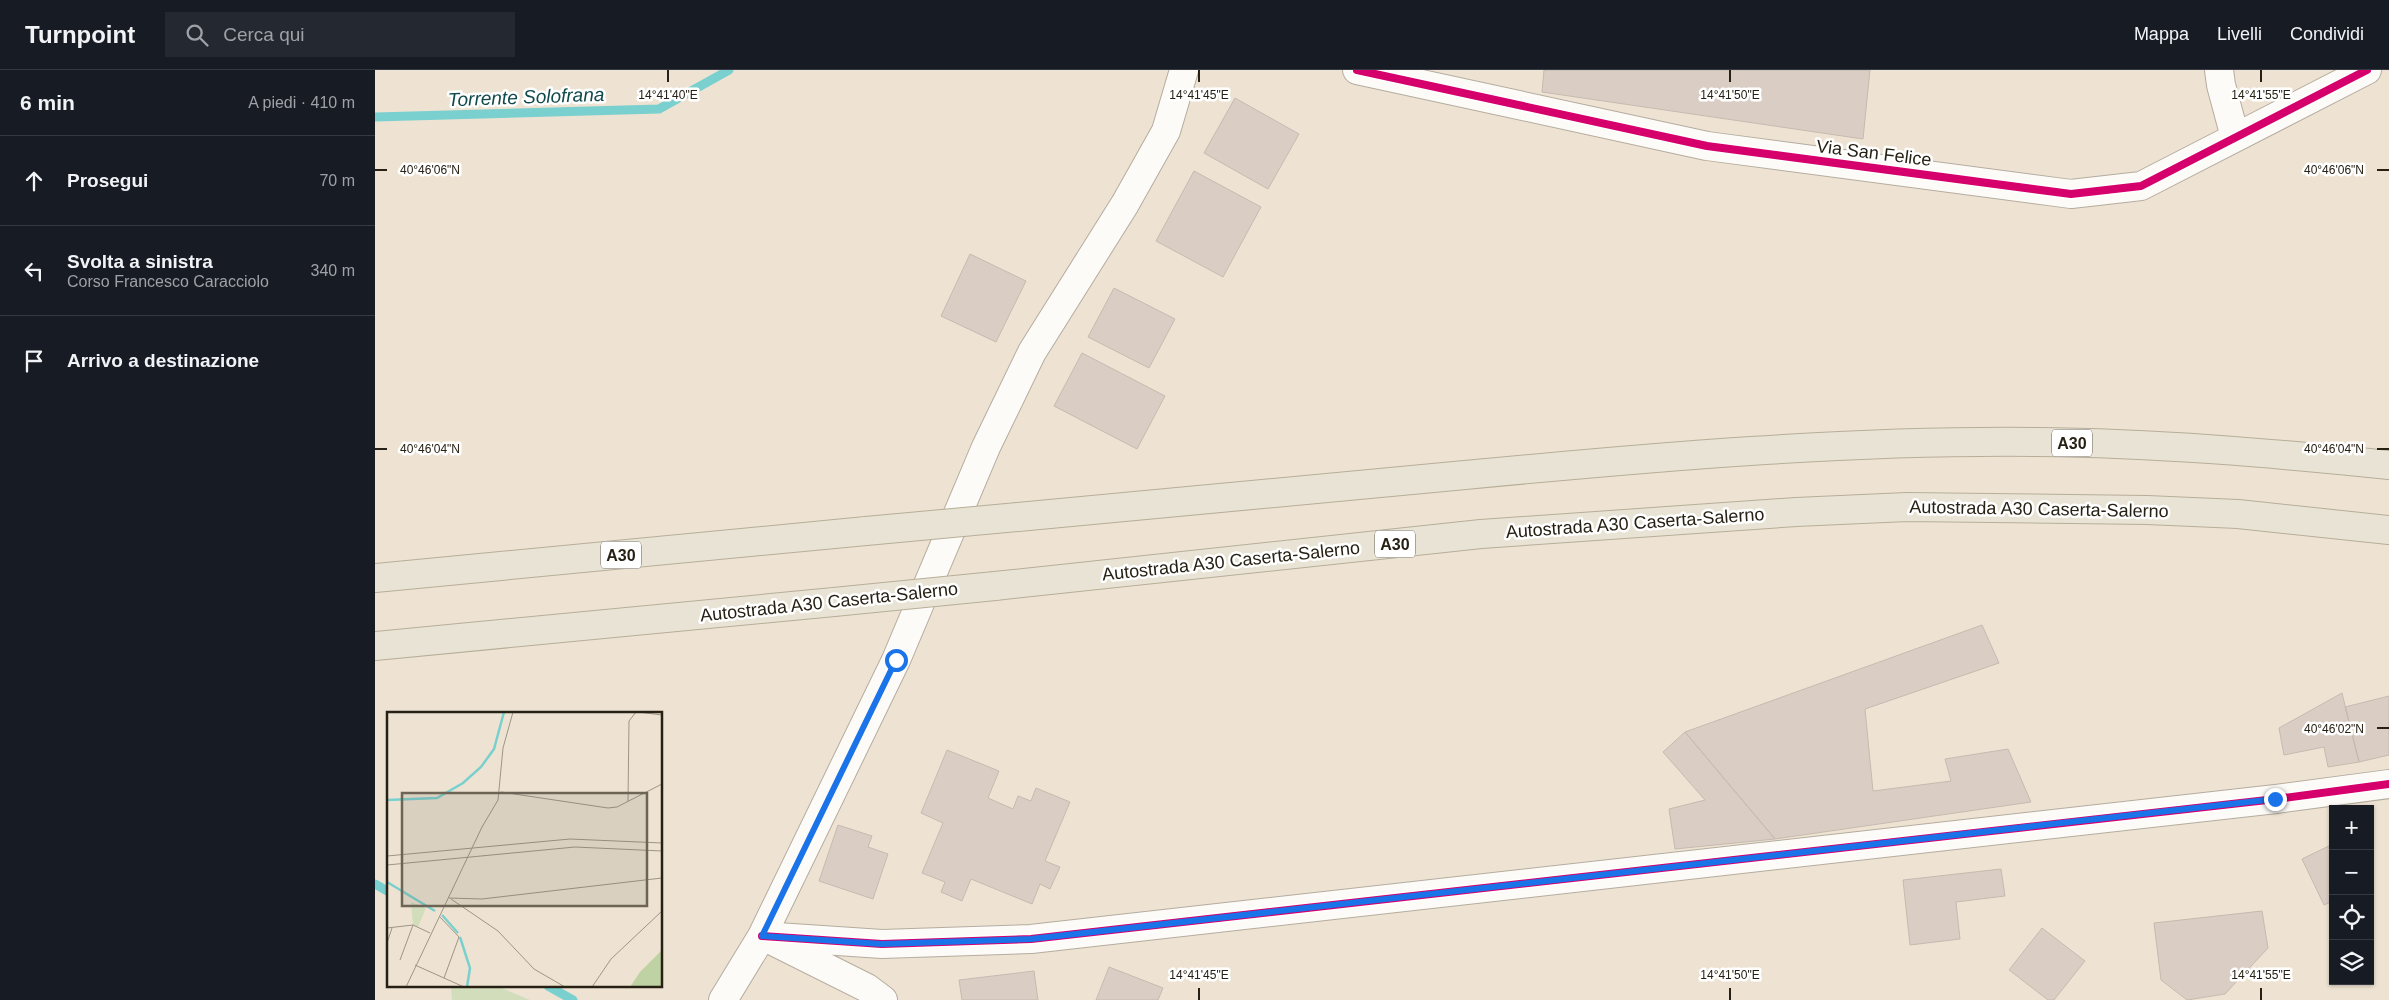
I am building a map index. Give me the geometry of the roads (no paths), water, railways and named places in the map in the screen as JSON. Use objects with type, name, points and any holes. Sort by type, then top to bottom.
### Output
[{"type":"highway","name":"A30","points":[[375,578],[1556,466],[1754,450],[2039,442],[2225,450],[2389,465]]},
{"type":"highway","name":"Autostrada A30 Caserta-Salerno","points":[[375,646],[995,586],[1481,534],[1796,512],[1907,507],[2147,510],[2247,515],[2389,530]]},
{"type":"street","points":[[723,1000],[762,936],[896,660],[986,447],[1032,352],[1125,204],[1165,131],[1184,70]]},
{"type":"street","name":"Via San Felice","points":[[1357,70],[1707,146],[2071,194],[2141,186],[2367,70]]},
{"type":"street","points":[[2219,70],[2221,86],[2235,137]]},
{"type":"street","points":[[762,936],[882,944],[1031,939],[2275,799],[2389,784]]},
{"type":"street","points":[[762,936],[867,988],[883,1000]]},
{"type":"waterway","name":"Torrente Solofrana","points":[[375,117],[659,109],[729,70]]},
{"type":"waterway","points":[[375,884],[387,891]]},
{"type":"waterway","points":[[552,988],[573,1000]]}]
